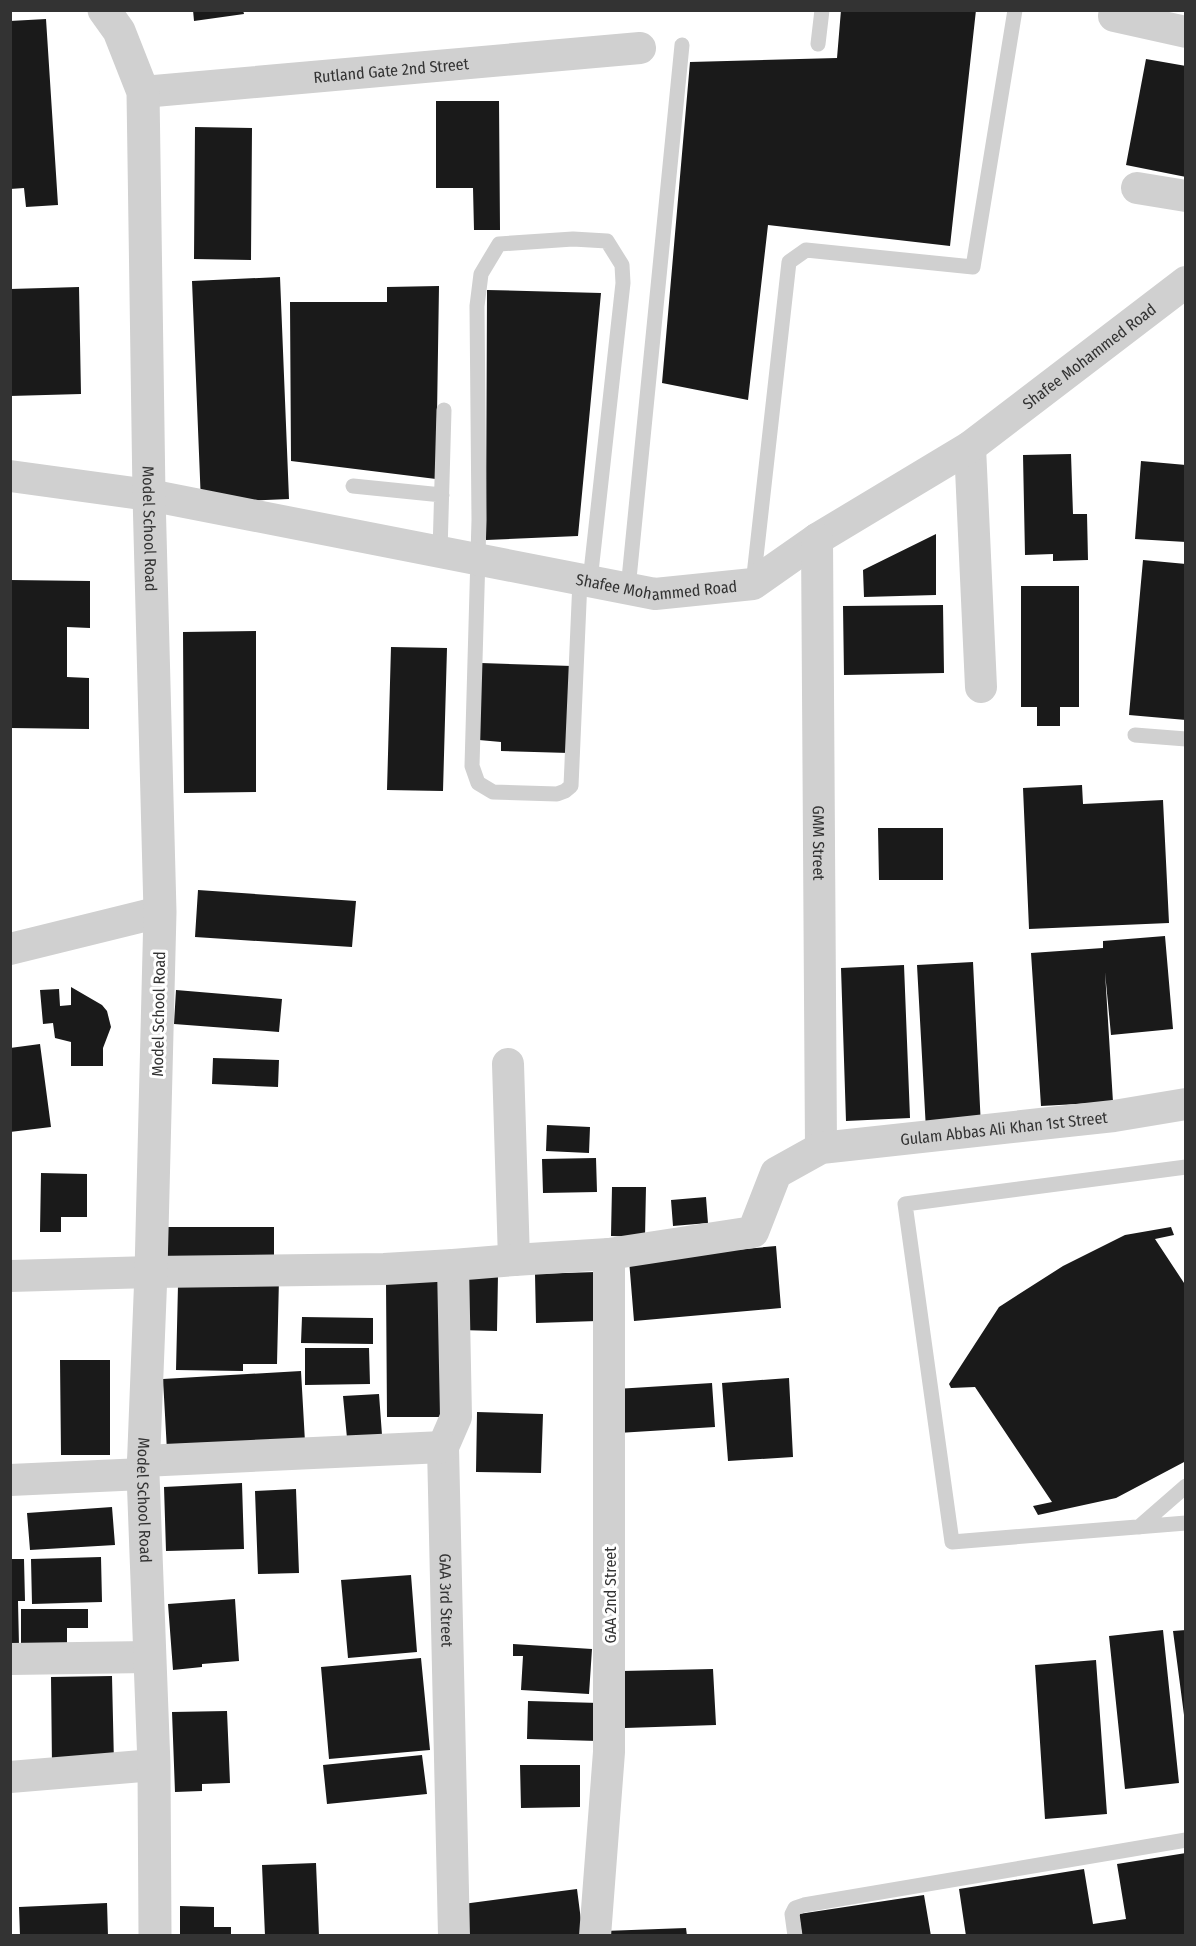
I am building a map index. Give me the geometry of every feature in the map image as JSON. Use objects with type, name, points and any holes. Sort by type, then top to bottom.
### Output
[{"type":"street","points":[[104,10],[119,31],[143,92]]},
{"type":"street","points":[[1114,16],[1185,32]]},
{"type":"street","name":"Rutland Gate 2nd Street","points":[[143,92],[640,48]]},
{"type":"street","name":"Model School Road","points":[[143,92],[149,495],[160,912],[151,1272],[143,1468],[148,1657],[154,1765],[154,1935]]},
{"type":"street","points":[[1137,188],[1185,196]]},
{"type":"street","name":"Shafee Mohammed Road","points":[[10,476],[149,495],[655,594],[753,584],[817,539],[970,447],[1185,281]]},
{"type":"street","points":[[970,447],[981,687]]},
{"type":"street","name":"GMM Street","points":[[817,539],[821,1148]]},
{"type":"street","points":[[10,949],[160,912]]},
{"type":"street","points":[[508,1064],[514,1260]]},
{"type":"street","name":"Gulam Abbas Ali Khan 1st Street","points":[[821,1148],[1114,1116],[1185,1104]]},
{"type":"street","points":[[10,1276],[384,1269],[453,1265],[609,1254],[753,1232],[776,1173],[821,1148]]},
{"type":"street","name":"GAA 2nd Street","points":[[595,1935],[609,1752],[609,1254]]},
{"type":"street","name":"GAA 3rd Street","points":[[453,1265],[456,1418],[443,1447],[454,1935]]},
{"type":"street","points":[[10,1480],[143,1468],[443,1447]]},
{"type":"street","points":[[10,1659],[148,1657]]},
{"type":"street","points":[[10,1777],[154,1765]]},
{"type":"lane","points":[[818,44],[822,10]]},
{"type":"lane","points":[[753,584],[789,262],[806,250],[973,267],[1015,10]]},
{"type":"lane","points":[[628,589],[682,45]]},
{"type":"lane","points":[[573,239],[607,241],[622,265],[623,283],[585,580],[570,786],[557,794],[493,792],[478,783],[472,766],[478,559],[477,306],[481,274],[499,244],[573,239]]},
{"type":"lane","points":[[440,552],[444,410]]},
{"type":"lane","points":[[353,486],[442,495]]},
{"type":"lane","points":[[1135,735],[1185,739]]},
{"type":"lane","points":[[1185,1167],[905,1204],[952,1542],[1185,1523]]},
{"type":"lane","points":[[1139,1527],[1185,1486]]},
{"type":"lane","points":[[795,1935],[792,1914],[795,1908],[804,1905],[1185,1840]]},
{"type":"building","points":[[193,10],[243,10],[244,14],[194,21]]},
{"type":"building","points":[[841,10],[976,10],[950,246],[768,225],[748,400],[662,383],[690,62],[837,58]]},
{"type":"building","points":[[46,19],[58,205],[26,207],[24,188],[10,189],[10,21]]},
{"type":"building","points":[[1146,59],[1186,66],[1186,177],[1126,165]]},
{"type":"building","points":[[436,101],[499,101],[500,230],[474,230],[473,188],[436,188]]},
{"type":"building","points":[[195,127],[252,128],[251,260],[194,259]]},
{"type":"building","points":[[280,277],[289,499],[201,503],[192,281]]},
{"type":"building","points":[[439,286],[436,479],[291,461],[290,302],[387,302],[387,287]]},
{"type":"building","points":[[79,287],[81,394],[10,396],[10,289]]},
{"type":"building","points":[[487,290],[601,293],[578,536],[486,540]]},
{"type":"building","points":[[1071,454],[1073,514],[1087,514],[1088,560],[1053,561],[1053,554],[1025,555],[1023,455]]},
{"type":"building","points":[[1141,461],[1186,465],[1186,542],[1135,539]]},
{"type":"building","points":[[936,534],[936,595],[864,597],[863,570]]},
{"type":"building","points":[[1143,560],[1186,564],[1186,720],[1129,715]]},
{"type":"building","points":[[10,580],[90,581],[90,628],[67,627],[67,677],[89,678],[89,729],[10,728]]},
{"type":"building","points":[[1021,586],[1079,586],[1079,707],[1060,707],[1060,726],[1037,726],[1037,707],[1021,707]]},
{"type":"building","points":[[943,605],[944,673],[844,675],[843,606]]},
{"type":"building","points":[[256,631],[256,792],[184,793],[183,632]]},
{"type":"building","points":[[391,647],[447,648],[443,791],[387,790]]},
{"type":"building","points":[[481,663],[572,666],[569,753],[501,751],[501,742],[479,740]]},
{"type":"building","points":[[1082,785],[1083,804],[1163,800],[1169,923],[1029,929],[1023,788]]},
{"type":"building","points":[[878,828],[943,828],[943,880],[879,880]]},
{"type":"building","points":[[198,890],[356,901],[352,947],[195,937]]},
{"type":"building","points":[[1165,936],[1173,1029],[1111,1035],[1105,972],[1113,1102],[1041,1106],[1031,953],[1103,948],[1103,941]]},
{"type":"building","points":[[973,962],[981,1127],[926,1130],[917,965]]},
{"type":"building","points":[[904,965],[910,1118],[846,1121],[841,968]]},
{"type":"building","points":[[71,987],[102,1005],[107,1011],[111,1027],[103,1048],[103,1066],[71,1066],[71,1042],[55,1038],[53,1023],[43,1024],[40,990],[59,989],[60,1006],[71,1005]]},
{"type":"building","points":[[176,990],[282,999],[279,1032],[174,1024]]},
{"type":"building","points":[[40,1044],[51,1127],[10,1132],[10,1048]]},
{"type":"building","points":[[213,1058],[279,1060],[278,1087],[212,1084]]},
{"type":"building","points":[[547,1125],[590,1127],[589,1153],[546,1151]]},
{"type":"building","points":[[596,1158],[597,1192],[543,1193],[542,1159]]},
{"type":"building","points":[[41,1173],[87,1174],[87,1217],[61,1217],[61,1232],[40,1232]]},
{"type":"building","points":[[612,1187],[646,1187],[645,1237],[611,1236]]},
{"type":"building","points":[[706,1197],[708,1223],[673,1226],[671,1200]]},
{"type":"building","points":[[167,1227],[274,1227],[274,1260],[167,1260]]},
{"type":"building","points":[[1171,1227],[1174,1235],[1155,1239],[1186,1286],[1186,1461],[1116,1498],[1038,1515],[1033,1506],[1052,1502],[975,1387],[951,1388],[949,1384],[999,1307],[1063,1266],[1125,1235]]},
{"type":"building","points":[[776,1246],[781,1308],[634,1321],[629,1260]]},
{"type":"building","points":[[596,1272],[597,1321],[536,1323],[535,1274]]},
{"type":"building","points":[[461,1274],[498,1274],[497,1331],[460,1330]]},
{"type":"building","points":[[279,1278],[277,1364],[243,1364],[243,1371],[176,1370],[178,1285]]},
{"type":"building","points":[[441,1281],[443,1417],[387,1417],[386,1282]]},
{"type":"building","points":[[302,1317],[373,1318],[373,1344],[301,1343]]},
{"type":"building","points":[[305,1348],[369,1348],[370,1384],[305,1385]]},
{"type":"building","points":[[60,1360],[110,1360],[110,1455],[61,1455]]},
{"type":"building","points":[[301,1371],[305,1442],[167,1451],[163,1379]]},
{"type":"building","points":[[789,1378],[793,1457],[728,1461],[722,1383]]},
{"type":"building","points":[[712,1383],[715,1427],[618,1433],[616,1389]]},
{"type":"building","points":[[379,1394],[382,1435],[347,1438],[343,1396]]},
{"type":"building","points":[[477,1412],[543,1414],[541,1473],[476,1472]]},
{"type":"building","points":[[242,1483],[244,1549],[166,1551],[164,1487]]},
{"type":"building","points":[[296,1489],[299,1573],[258,1574],[255,1491]]},
{"type":"building","points":[[112,1507],[115,1545],[30,1550],[27,1513]]},
{"type":"building","points":[[101,1557],[102,1602],[32,1604],[31,1559]]},
{"type":"building","points":[[10,1559],[24,1559],[25,1601],[18,1601],[19,1646],[10,1647]]},
{"type":"building","points":[[411,1575],[417,1652],[348,1658],[341,1580]]},
{"type":"building","points":[[235,1599],[239,1661],[202,1664],[202,1667],[173,1670],[168,1604]]},
{"type":"building","points":[[21,1609],[88,1609],[88,1628],[67,1628],[67,1651],[21,1651]]},
{"type":"building","points":[[1163,1630],[1179,1783],[1125,1789],[1109,1636]]},
{"type":"building","points":[[1186,1630],[1186,1715],[1184,1715],[1173,1631]]},
{"type":"building","points":[[513,1644],[592,1649],[589,1694],[521,1690],[523,1656],[513,1656]]},
{"type":"building","points":[[421,1658],[430,1750],[329,1759],[321,1667]]},
{"type":"building","points":[[1096,1660],[1107,1814],[1045,1819],[1035,1665]]},
{"type":"building","points":[[713,1669],[716,1725],[625,1728],[622,1671]]},
{"type":"building","points":[[112,1676],[114,1764],[52,1766],[51,1677]]},
{"type":"building","points":[[528,1701],[599,1703],[598,1741],[527,1739]]},
{"type":"building","points":[[227,1711],[230,1783],[202,1784],[202,1791],[175,1792],[172,1712]]},
{"type":"building","points":[[422,1755],[427,1794],[327,1804],[323,1765]]},
{"type":"building","points":[[520,1765],[580,1765],[580,1807],[521,1808]]},
{"type":"building","points":[[1186,1853],[1186,1936],[966,1936],[959,1889],[1084,1869],[1093,1924],[1126,1919],[1117,1864]]},
{"type":"building","points":[[316,1863],[319,1936],[265,1936],[262,1865]]},
{"type":"building","points":[[577,1889],[583,1936],[467,1936],[463,1904]]},
{"type":"building","points":[[924,1895],[931,1936],[802,1936],[799,1914]]},
{"type":"building","points":[[107,1903],[108,1936],[20,1936],[19,1907]]},
{"type":"building","points":[[180,1906],[214,1907],[214,1927],[231,1927],[231,1936],[180,1936]]},
{"type":"building","points":[[686,1928],[687,1936],[604,1936],[604,1931]]}]
